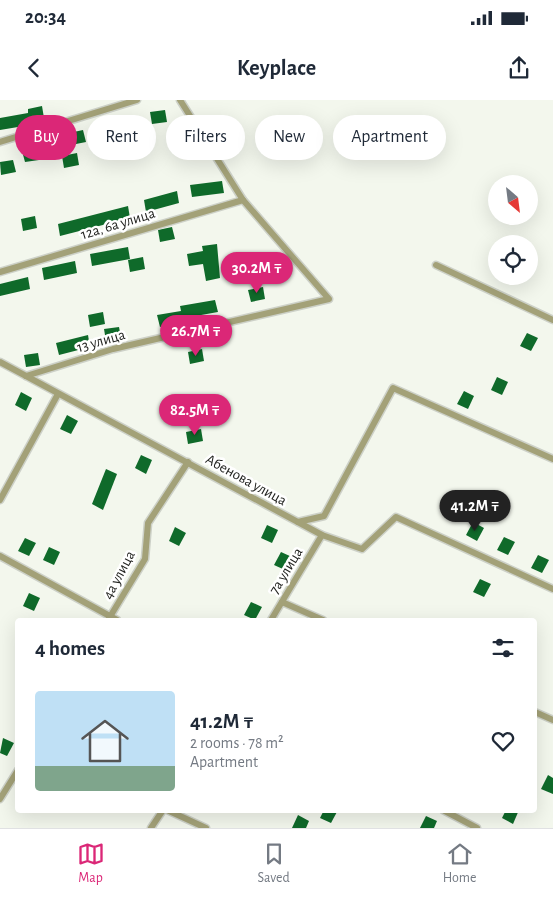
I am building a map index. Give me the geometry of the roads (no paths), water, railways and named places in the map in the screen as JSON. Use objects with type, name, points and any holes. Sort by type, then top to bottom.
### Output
[{"type":"street","points":[[0,142],[137,100]]},
{"type":"street","points":[[180,100],[243,200]]},
{"type":"street","name":"12а, 6а улица","points":[[0,272],[243,200]]},
{"type":"street","name":"13 улица","points":[[26,376],[113,349],[330,299],[243,200]]},
{"type":"street","points":[[436,265],[553,320]]},
{"type":"street","name":"Абенова улица","points":[[0,362],[322,535],[362,549],[396,518],[553,589]]},
{"type":"street","points":[[298,522],[324,516],[393,388],[553,459]]},
{"type":"street","points":[[0,500],[58,394]]},
{"type":"street","name":"4а улица","points":[[109,618],[145,559],[148,523],[188,462]]},
{"type":"street","name":"7а улица","points":[[272,618],[322,535]]},
{"type":"street","points":[[0,556],[109,618]]},
{"type":"street","points":[[282,602],[318,618]]},
{"type":"street","points":[[537,713],[553,720]]},
{"type":"street","points":[[0,799],[15,775]]},
{"type":"street","points":[[152,828],[161,813]]},
{"type":"street","points":[[174,813],[206,828]]},
{"type":"street","points":[[450,813],[477,828]]}]
